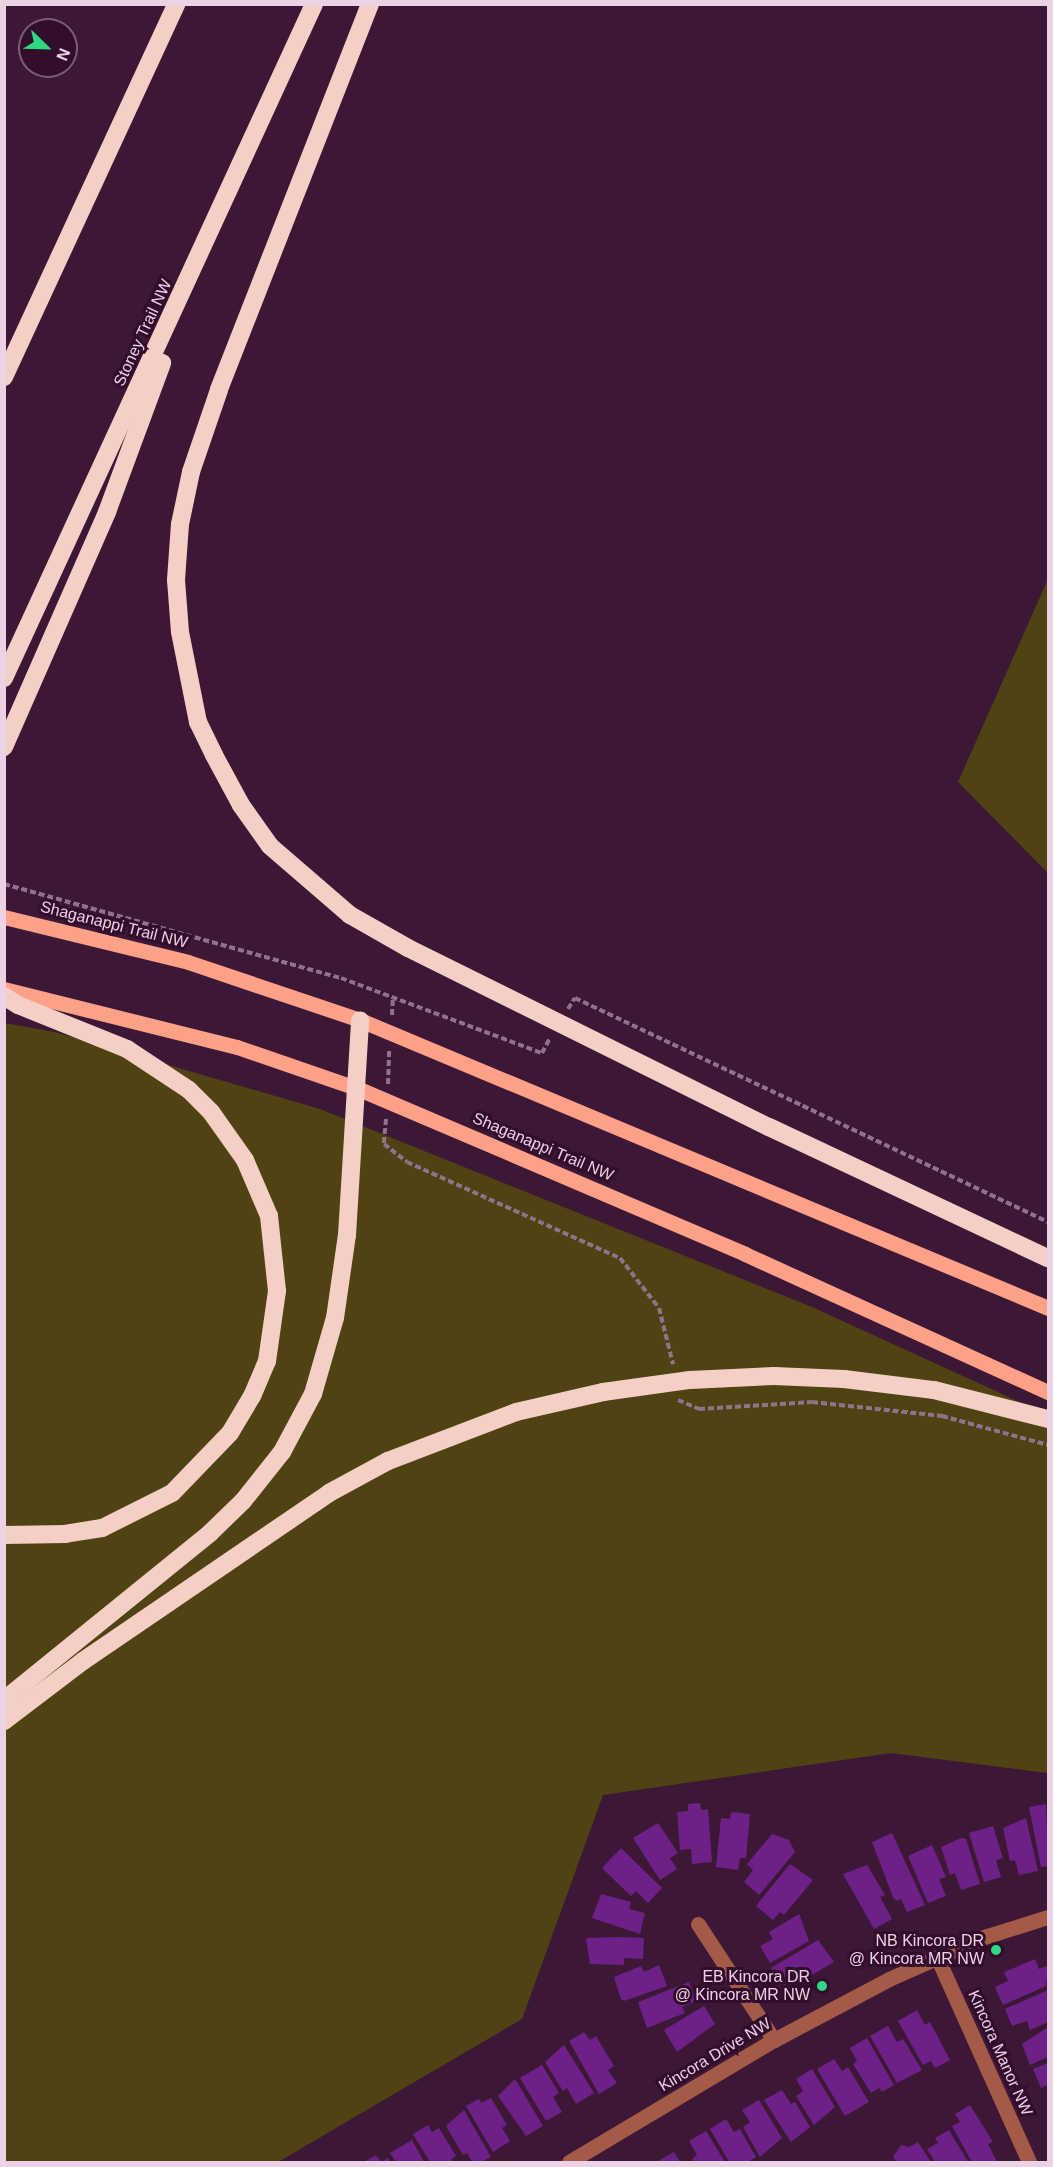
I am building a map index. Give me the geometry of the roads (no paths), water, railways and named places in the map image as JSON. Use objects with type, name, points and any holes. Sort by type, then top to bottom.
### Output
[{"type":"highway","points":[[4,377],[176,4]]},
{"type":"highway","name":"Stoney Trail NW","points":[[4,678],[208,240],[314,4]]},
{"type":"highway","points":[[370,4],[219,390],[191,472],[180,524],[177,580],[187,676],[198,722],[219,765],[270,846],[350,915],[408,948],[715,1101],[1048,1258]]},
{"type":"highway","points":[[4,747],[107,512],[208,240]]},
{"type":"highway","points":[[4,996],[18,1005],[127,1049],[189,1090],[211,1112],[245,1160],[269,1216],[277,1290],[267,1360],[252,1396],[230,1433],[172,1492],[102,1528],[66,1534],[4,1534]]},
{"type":"highway","points":[[4,1700],[210,1533],[243,1502],[282,1452],[313,1394],[335,1318],[347,1235],[358,1089],[360,1020]]},
{"type":"highway","points":[[4,1721],[83,1661],[320,1499],[388,1461],[516,1412],[603,1392],[677,1382],[774,1376],[844,1379],[934,1390],[1048,1419]]},
{"type":"main road","name":"Shaganappi Trail NW","points":[[8,918],[188,962],[360,1020],[1048,1308]]},
{"type":"main road","name":"Shaganappi Trail NW","points":[[4,989],[237,1047],[358,1089],[745,1254],[1048,1392]]},
{"type":"street","name":"Kincora Drive NW","points":[[569,2163],[774,2040],[937,1957],[984,1936],[1048,1917]]},
{"type":"street","points":[[698,1924],[774,2040]]},
{"type":"street","name":"Kincora Manor NW","points":[[937,1957],[1029,2163]]},
{"type":"place","name":"NB Kincora DR @ Kincora MR NW","points":[[996,1950]]},
{"type":"place","name":"EB Kincora DR @ Kincora MR NW","points":[[822,1986]]}]
